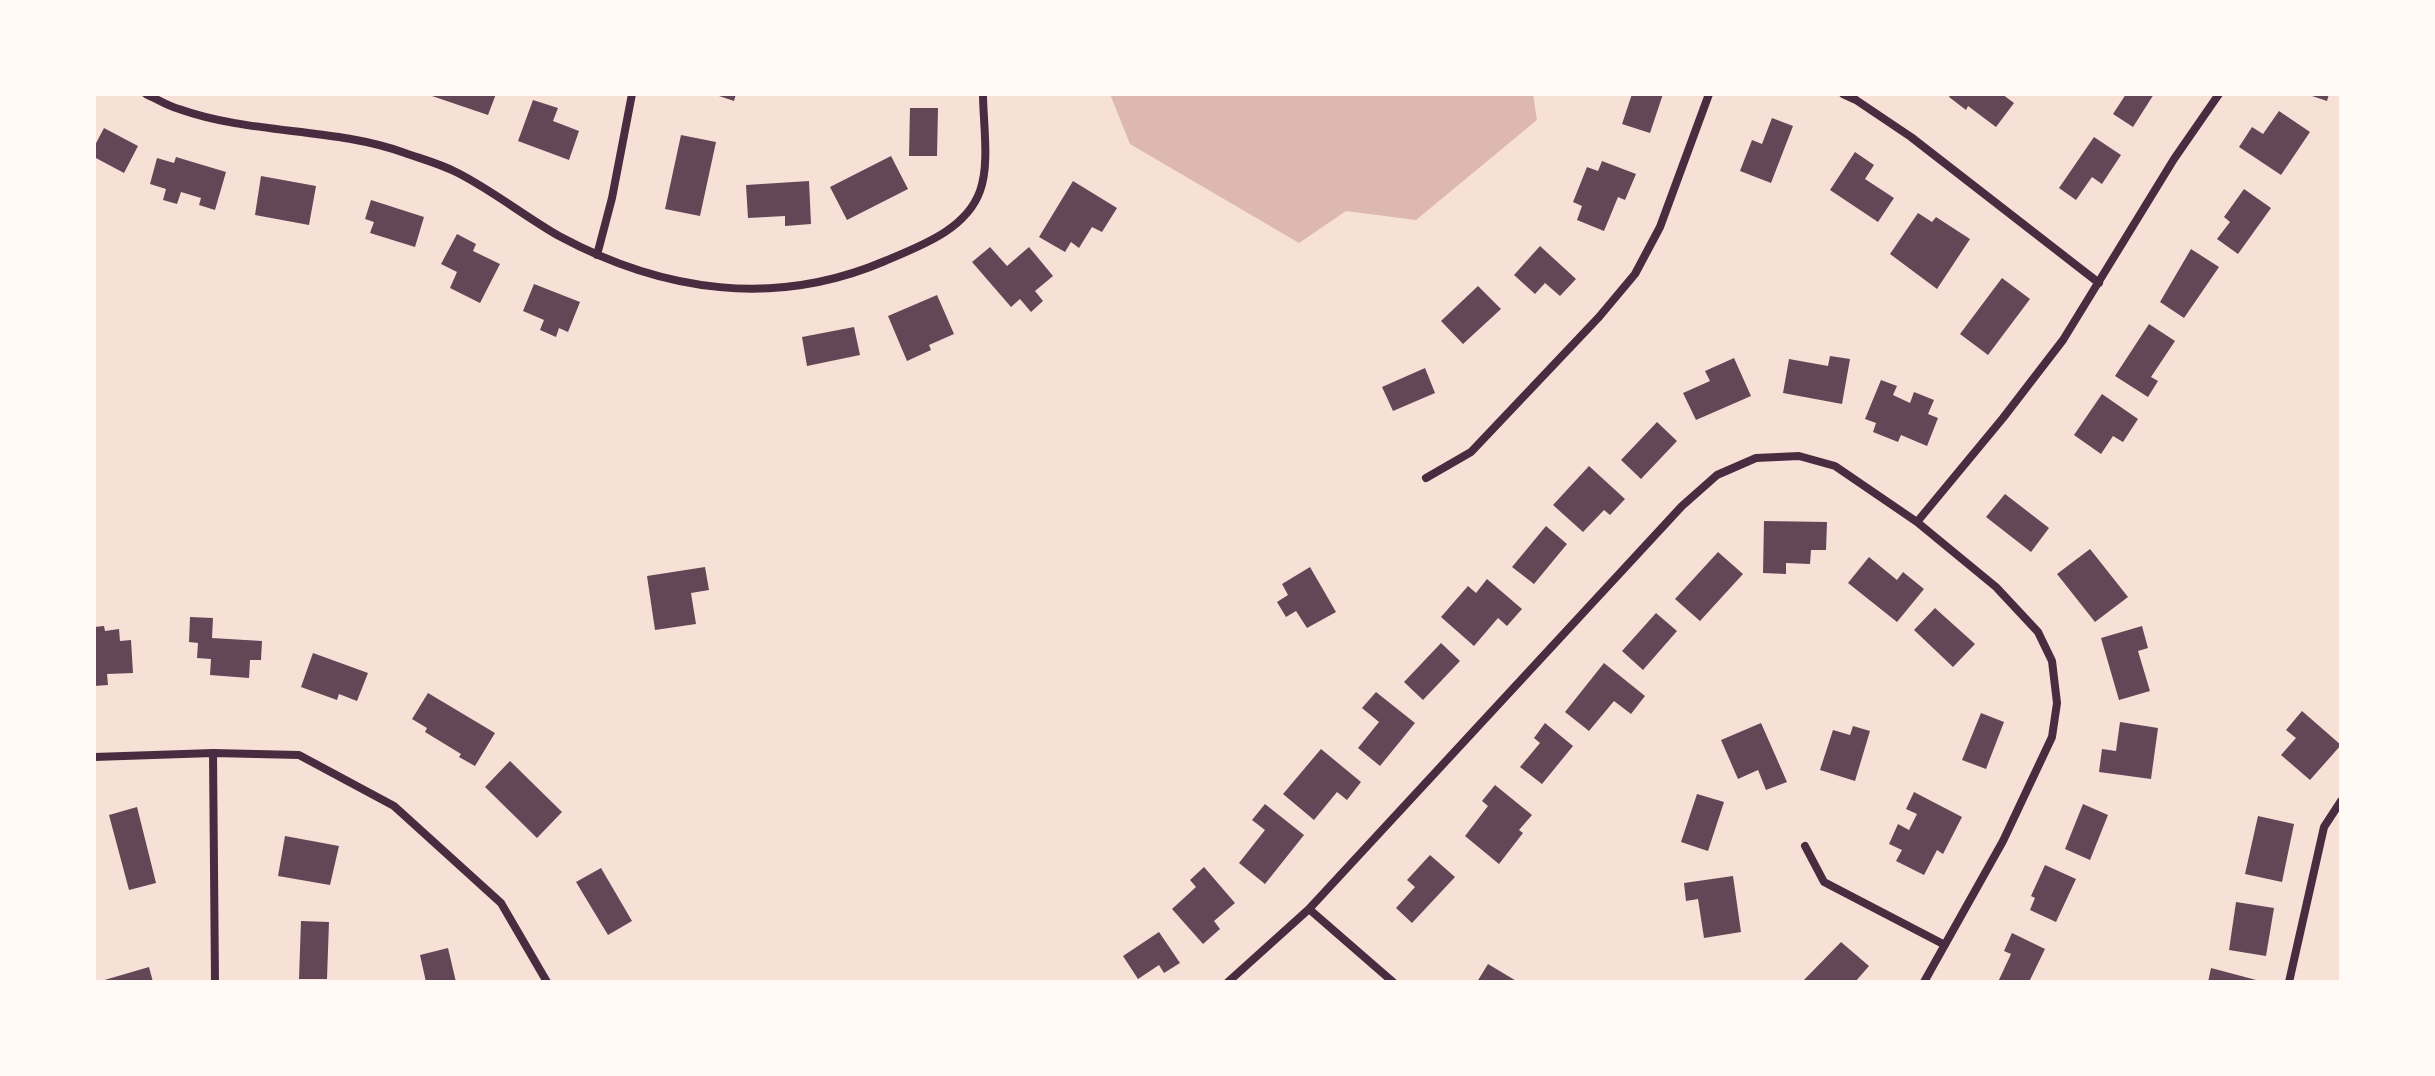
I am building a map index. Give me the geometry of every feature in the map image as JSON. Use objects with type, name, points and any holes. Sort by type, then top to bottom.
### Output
[{"type":"street","points":[[146,94],[179,109],[241,124],[352,139],[401,151],[456,172],[557,235],[642,273],[681,282],[749,290],[816,284],[876,265],[932,240],[962,218],[980,191],[985,160],[983,94]]},
{"type":"street","points":[[597,255],[619,170],[632,94]]},
{"type":"street","points":[[1426,478],[1471,452],[1599,317],[1635,274],[1660,227],[1709,94]]},
{"type":"street","points":[[1843,94],[1911,137],[2099,283]]},
{"type":"street","points":[[1917,522],[2063,340],[2174,159],[2219,94]]},
{"type":"street","points":[[1228,982],[1309,909],[1672,518],[1717,475],[1756,458],[1799,456],[1835,466],[1917,522],[1996,587],[2038,632],[2052,661],[2057,703],[2052,737],[2003,841],[1924,982]]},
{"type":"street","points":[[94,757],[213,753],[299,755],[394,806],[501,903],[547,982]]},
{"type":"street","points":[[213,753],[215,982]]},
{"type":"street","points":[[2289,982],[2324,827],[2341,801]]},
{"type":"street","points":[[1805,846],[1824,882],[1945,945]]},
{"type":"street","points":[[1309,909],[1393,982]]},
{"type":"shaded area","points":[[1110,94],[1533,94],[1537,120],[1416,220],[1346,211],[1299,243],[1130,144]]},
{"type":"building","points":[[426,94],[496,94],[488,115]]},
{"type":"building","points":[[713,94],[736,94],[734,101]]},
{"type":"building","points":[[1632,94],[1663,94],[1650,133],[1622,124]]},
{"type":"building","points":[[1951,94],[2002,94],[2014,103],[1996,127],[1968,106],[1966,110],[1949,97]]},
{"type":"building","points":[[2126,94],[2154,94],[2133,127],[2113,114]]},
{"type":"building","points":[[2306,94],[2329,94],[2327,101]]},
{"type":"building","points":[[533,100],[558,108],[553,121],[579,131],[569,160],[518,141]]},
{"type":"building","points":[[910,108],[938,108],[937,156],[909,156]]},
{"type":"building","points":[[2279,111],[2310,132],[2281,175],[2239,147],[2252,127],[2263,134]]},
{"type":"building","points":[[1772,118],[1793,126],[1771,183],[1740,171],[1752,140],[1762,144]]},
{"type":"building","points":[[104,128],[138,146],[124,173],[94,157],[94,147]]},
{"type":"building","points":[[681,135],[716,142],[700,216],[665,209]]},
{"type":"building","points":[[2094,137],[2121,155],[2102,184],[2092,177],[2076,200],[2059,188]]},
{"type":"building","points":[[1855,152],[1874,165],[1865,179],[1894,198],[1878,222],[1830,190]]},
{"type":"building","points":[[891,156],[908,189],[847,220],[830,187]]},
{"type":"building","points":[[176,157],[226,172],[215,210],[199,205],[201,198],[181,192],[177,204],[163,200],[166,189],[150,184],[157,158],[174,163]]},
{"type":"building","points":[[1602,161],[1636,174],[1625,200],[1618,197],[1604,231],[1577,220],[1582,206],[1573,202],[1587,167],[1598,171]]},
{"type":"building","points":[[261,176],[316,186],[309,225],[255,215]]},
{"type":"building","points":[[809,181],[811,224],[785,226],[785,216],[748,218],[746,185]]},
{"type":"building","points":[[1073,181],[1117,208],[1102,232],[1092,227],[1079,248],[1071,242],[1065,252],[1039,237]]},
{"type":"building","points":[[2244,189],[2271,208],[2238,254],[2217,239],[2230,222],[2224,217]]},
{"type":"building","points":[[371,200],[424,217],[415,247],[370,233],[374,222],[365,219]]},
{"type":"building","points":[[1918,213],[1932,222],[1936,217],[1970,239],[1937,289],[1890,254]]},
{"type":"building","points":[[457,234],[476,244],[473,251],[500,264],[480,303],[450,288],[457,272],[441,264]]},
{"type":"building","points":[[1540,246],[1576,279],[1560,296],[1545,283],[1535,294],[1514,275]]},
{"type":"building","points":[[990,247],[1007,266],[1029,247],[1053,276],[1035,291],[1043,301],[1031,312],[1020,299],[1011,307],[972,262]]},
{"type":"building","points":[[2191,249],[2219,267],[2184,318],[2160,302]]},
{"type":"building","points":[[2002,278],[2030,299],[1988,355],[1960,334]]},
{"type":"building","points":[[534,284],[580,302],[568,332],[559,328],[556,337],[540,330],[544,320],[523,311]]},
{"type":"building","points":[[1478,286],[1501,309],[1463,344],[1441,321]]},
{"type":"building","points":[[937,295],[954,334],[929,345],[931,350],[907,361],[888,316]]},
{"type":"building","points":[[2149,324],[2175,341],[2151,377],[2158,381],[2148,397],[2115,376]]},
{"type":"building","points":[[854,327],[860,355],[807,366],[802,337]]},
{"type":"building","points":[[1830,356],[1850,359],[1842,404],[1783,393],[1789,359],[1828,366]]},
{"type":"building","points":[[1734,358],[1751,396],[1696,420],[1683,393],[1710,381],[1705,371]]},
{"type":"building","points":[[1425,368],[1435,393],[1393,411],[1382,387]]},
{"type":"building","points":[[1881,380],[1897,386],[1893,395],[1910,403],[1914,392],[1934,400],[1928,414],[1938,418],[1927,446],[1901,435],[1898,442],[1873,432],[1876,423],[1865,419]]},
{"type":"building","points":[[2102,394],[2138,419],[2123,442],[2113,436],[2101,454],[2074,435]]},
{"type":"building","points":[[1657,422],[1677,441],[1641,479],[1621,460]]},
{"type":"building","points":[[1589,466],[1625,499],[1610,515],[1604,510],[1583,532],[1553,505]]},
{"type":"building","points":[[2005,494],[2049,528],[2031,552],[1986,517]]},
{"type":"building","points":[[1764,521],[1827,522],[1826,550],[1811,550],[1810,564],[1786,563],[1786,574],[1763,573]]},
{"type":"building","points":[[1546,526],[1567,544],[1534,584],[1512,567]]},
{"type":"building","points":[[2090,549],[2128,597],[2095,622],[2057,574]]},
{"type":"building","points":[[1718,552],[1743,574],[1700,621],[1675,599]]},
{"type":"building","points":[[1869,557],[1897,580],[1903,572],[1924,589],[1897,622],[1848,583]]},
{"type":"building","points":[[705,567],[709,590],[691,593],[696,624],[655,630],[647,576]]},
{"type":"building","points":[[1310,567],[1336,612],[1307,628],[1296,611],[1286,617],[1277,602],[1288,595],[1282,584]]},
{"type":"building","points":[[1487,579],[1522,609],[1507,626],[1498,618],[1474,646],[1441,617],[1468,586],[1476,593]]},
{"type":"building","points":[[1935,608],[1975,644],[1953,667],[1914,630]]},
{"type":"building","points":[[1656,613],[1677,631],[1643,670],[1622,651]]},
{"type":"building","points":[[190,617],[213,618],[212,638],[262,641],[261,660],[250,660],[249,678],[210,675],[211,659],[197,658],[198,643],[189,642]]},
{"type":"building","points":[[104,626],[105,631],[119,629],[120,641],[131,640],[133,673],[107,674],[108,685],[94,686],[94,627]]},
{"type":"building","points":[[2142,626],[2148,648],[2138,651],[2150,691],[2119,700],[2101,638]]},
{"type":"building","points":[[1441,643],[1460,661],[1423,700],[1404,682]]},
{"type":"building","points":[[313,653],[368,673],[357,701],[339,694],[337,700],[301,687]]},
{"type":"building","points":[[1604,663],[1645,696],[1631,714],[1614,701],[1589,731],[1565,712]]},
{"type":"building","points":[[1376,692],[1415,723],[1380,766],[1358,748],[1379,722],[1362,708]]},
{"type":"building","points":[[428,693],[495,733],[475,766],[425,732],[427,728],[412,719]]},
{"type":"building","points":[[2302,711],[2341,745],[2310,780],[2281,755],[2296,738],[2286,730]]},
{"type":"building","points":[[1981,713],[2004,722],[1986,769],[1962,760]]},
{"type":"building","points":[[2120,722],[2158,728],[2151,779],[2099,772],[2102,749],[2116,751]]},
{"type":"building","points":[[1545,723],[1573,746],[1542,784],[1520,767],[1540,743],[1534,738]]},
{"type":"building","points":[[1761,723],[1787,782],[1766,790],[1758,770],[1738,779],[1721,740]]},
{"type":"building","points":[[1853,726],[1870,731],[1855,781],[1820,770],[1833,730],[1850,735]]},
{"type":"building","points":[[1321,749],[1361,782],[1347,800],[1337,792],[1314,820],[1283,794]]},
{"type":"building","points":[[510,761],[562,812],[537,838],[485,787]]},
{"type":"building","points":[[1495,785],[1532,815],[1519,830],[1523,833],[1499,864],[1465,836],[1488,806],[1482,801]]},
{"type":"building","points":[[1914,792],[1962,817],[1943,854],[1937,850],[1924,875],[1896,861],[1902,850],[1889,844],[1898,824],[1909,830],[1917,814],[1906,809]]},
{"type":"building","points":[[1697,794],[1724,802],[1708,851],[1681,842]]},
{"type":"building","points":[[1265,804],[1304,835],[1265,884],[1239,863],[1265,830],[1252,820]]},
{"type":"building","points":[[2083,804],[2108,815],[2090,860],[2065,849]]},
{"type":"building","points":[[137,807],[156,883],[129,890],[109,815]]},
{"type":"building","points":[[2258,816],[2294,824],[2282,882],[2245,874]]},
{"type":"building","points":[[285,836],[339,846],[330,885],[278,876]]},
{"type":"building","points":[[1430,855],[1455,877],[1412,923],[1396,908],[1415,887],[1407,880]]},
{"type":"building","points":[[2045,865],[2076,879],[2056,922],[2030,910],[2035,898],[2031,896]]},
{"type":"building","points":[[1204,867],[1235,903],[1214,921],[1220,929],[1203,944],[1172,909],[1196,887],[1190,880]]},
{"type":"building","points":[[601,868],[632,921],[608,935],[576,882]]},
{"type":"building","points":[[1733,876],[1741,932],[1704,938],[1698,899],[1686,901],[1684,883]]},
{"type":"building","points":[[2236,902],[2274,908],[2266,956],[2229,950]]},
{"type":"building","points":[[301,921],[329,922],[327,979],[299,979]]},
{"type":"building","points":[[1159,932],[1180,963],[1164,973],[1159,965],[1138,979],[1123,956]]},
{"type":"building","points":[[2012,933],[2045,949],[2029,982],[1998,982],[2011,954],[2004,951]]},
{"type":"building","points":[[1841,942],[1869,966],[1855,982],[1802,982]]},
{"type":"building","points":[[448,948],[456,982],[426,982],[420,955]]},
{"type":"building","points":[[1488,964],[1518,982],[1477,982]]},
{"type":"building","points":[[149,967],[153,982],[101,982],[101,981]]},
{"type":"building","points":[[2211,968],[2260,981],[2260,982],[2208,982]]}]
